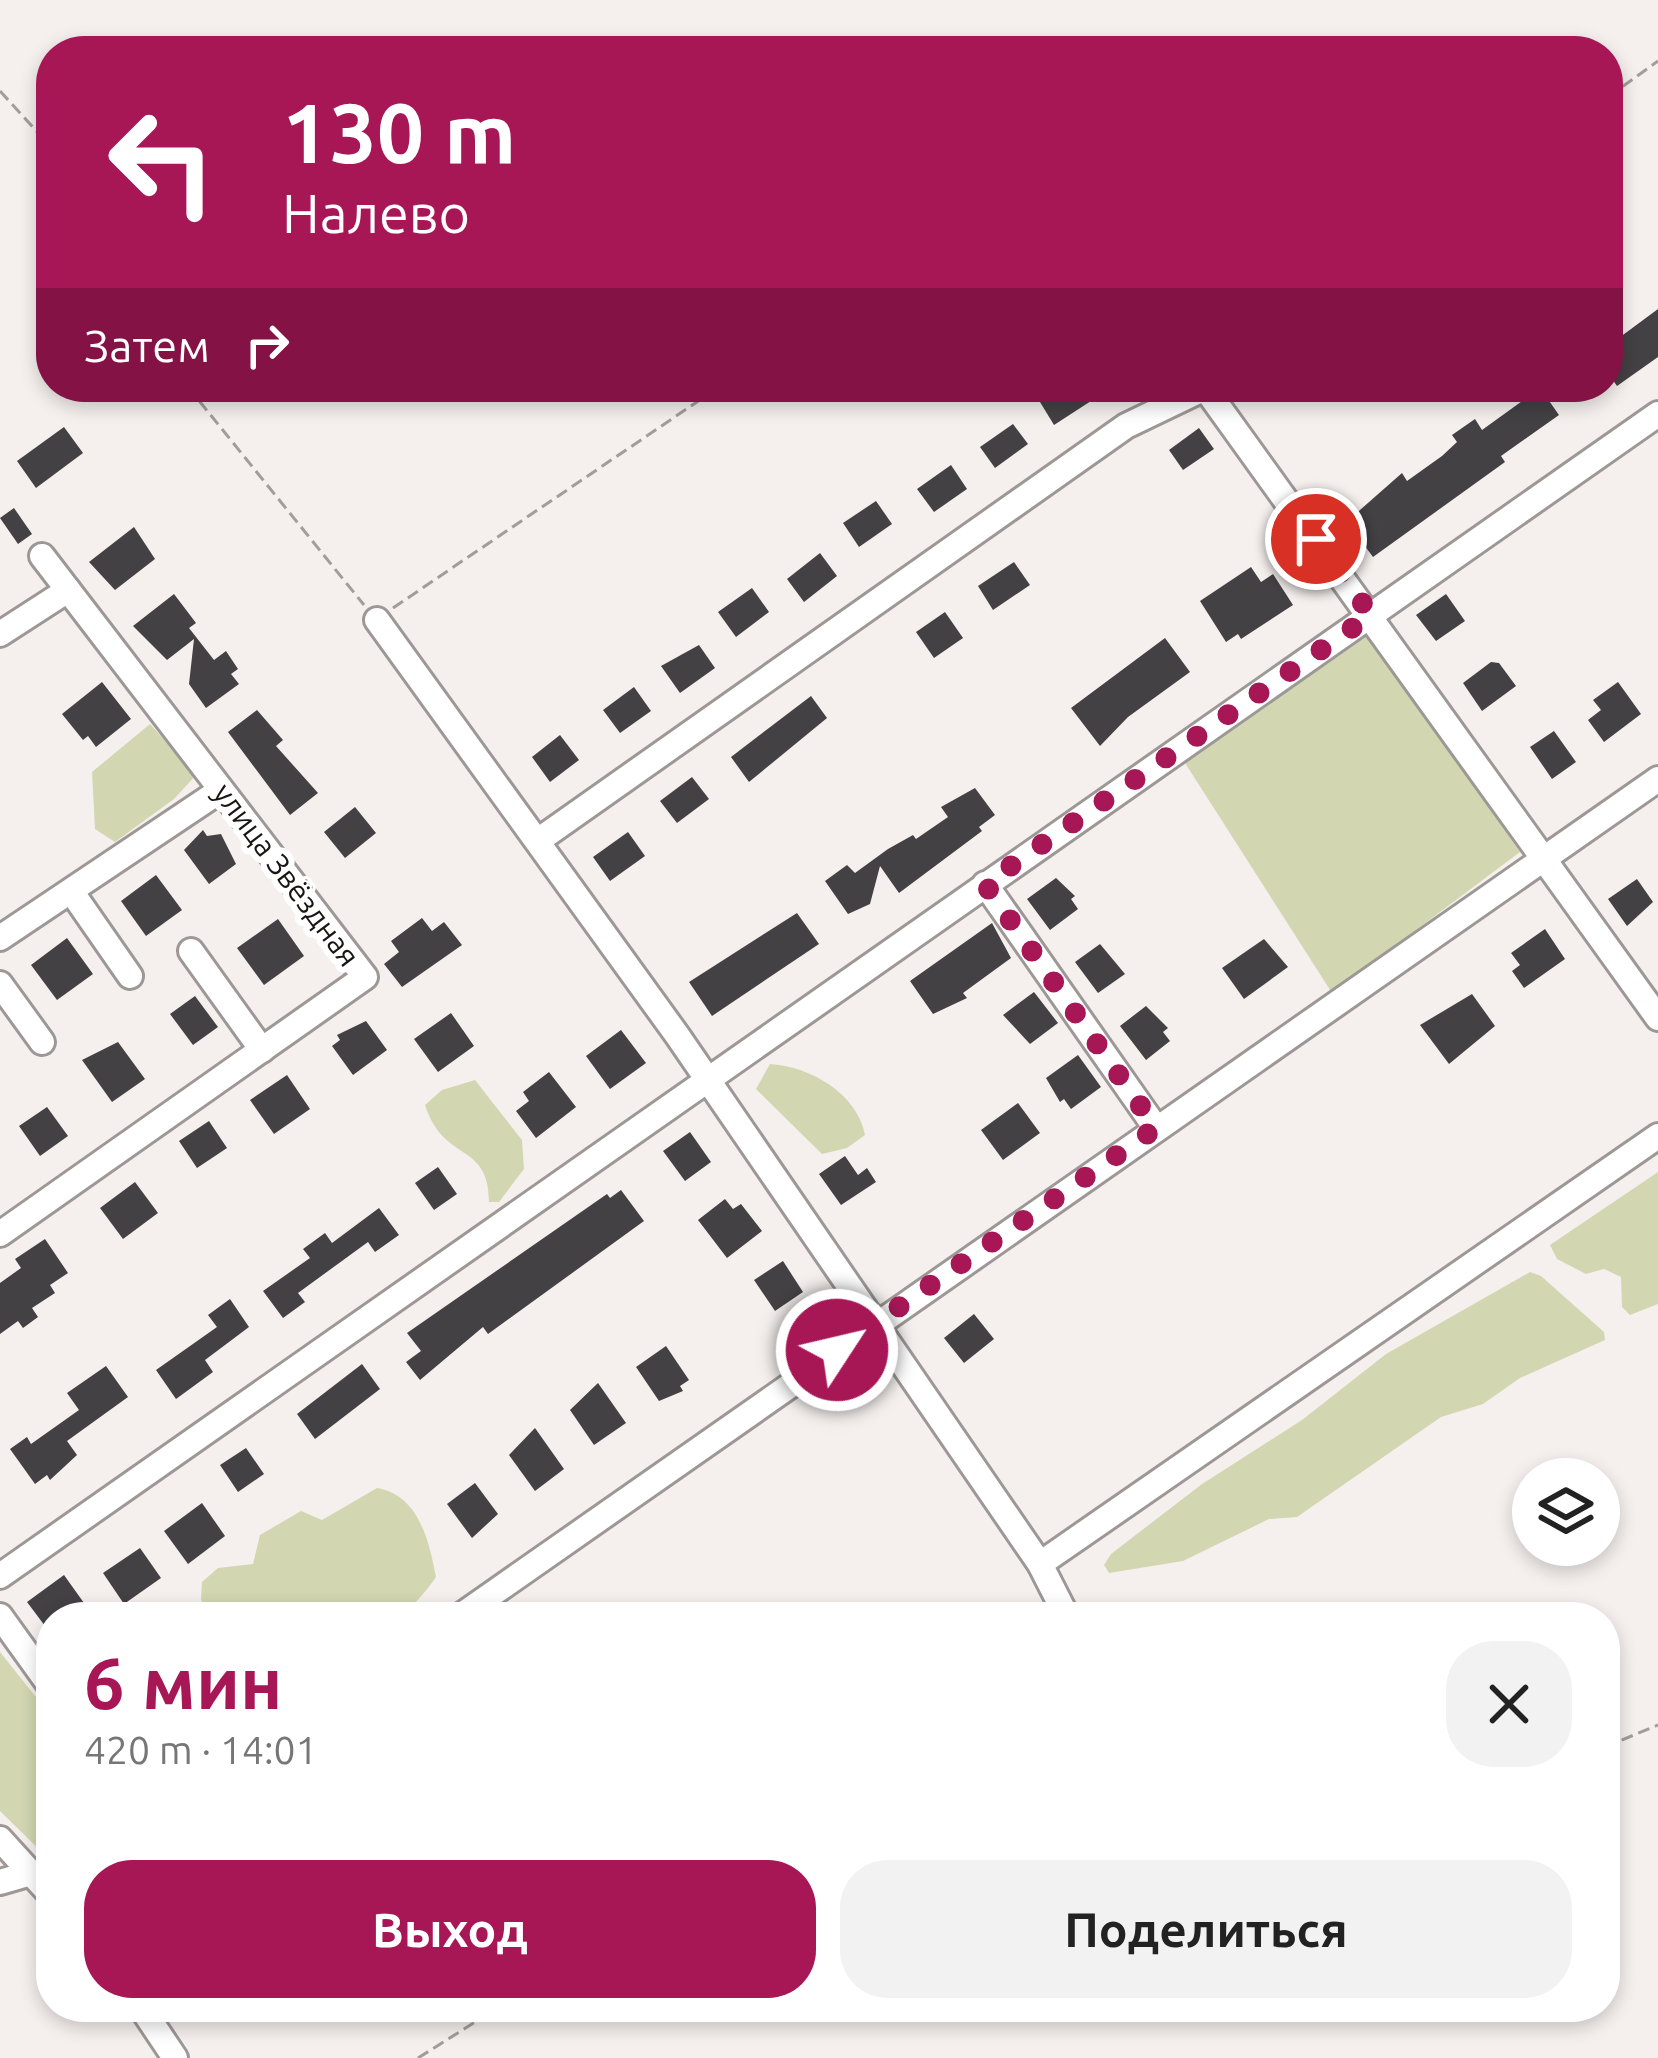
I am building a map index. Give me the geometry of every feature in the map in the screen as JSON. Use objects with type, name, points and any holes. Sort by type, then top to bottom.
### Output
[{"type":"street","points":[[539,840],[1126,426],[1176,402]]},
{"type":"street","points":[[1215,402],[1658,1018]]},
{"type":"street","points":[[0,1576],[1658,414]]},
{"type":"street","name":"улица Звёздная","points":[[0,1234],[365,977],[42,556]]},
{"type":"street","points":[[0,634],[68,590]]},
{"type":"street","points":[[376,620],[539,840],[1040,1564],[1059,1602]]},
{"type":"street","points":[[480,1602],[1658,779]]},
{"type":"street","points":[[0,938],[221,790]]},
{"type":"street","points":[[985,884],[1156,1128]]},
{"type":"street","points":[[71,891],[130,976]]},
{"type":"street","points":[[191,952],[262,1050]]},
{"type":"street","points":[[0,984],[42,1042]]},
{"type":"street","points":[[1040,1564],[1658,1136]]},
{"type":"street","points":[[0,1616],[36,1666]]},
{"type":"street","points":[[0,1839],[36,1878]]},
{"type":"street","points":[[0,1882],[31,1873]]},
{"type":"street","points":[[151,2022],[175,2058]]},
{"type":"path","points":[[1623,86],[1658,61]]},
{"type":"path","points":[[0,91],[36,131]]},
{"type":"path","points":[[200,402],[376,620],[697,402]]},
{"type":"path","points":[[1620,1741],[1658,1725]]},
{"type":"path","points":[[418,2058],[475,2022]]},
{"type":"green space","points":[[1369,635],[1520,852],[1332,993],[1185,763]]},
{"type":"green space","points":[[150,724],[196,775],[174,799],[115,842],[95,829],[92,772]]},
{"type":"green space","points":[[770,1064],[800,1070],[829,1085],[852,1106],[865,1135],[847,1148],[822,1154],[756,1089]]},
{"type":"green space","points":[[475,1080],[522,1140],[524,1169],[499,1202],[489,1202],[482,1169],[443,1136],[425,1105],[442,1090]]},
{"type":"green space","points":[[1658,1172],[1658,1304],[1630,1315],[1622,1307],[1621,1277],[1604,1269],[1586,1274],[1557,1259],[1550,1245]]},
{"type":"green space","points":[[1530,1272],[1541,1276],[1604,1332],[1605,1340],[1520,1378],[1483,1404],[1441,1417],[1297,1517],[1269,1519],[1183,1561],[1109,1573],[1104,1565],[1111,1554],[1202,1484],[1302,1420],[1386,1354]]},
{"type":"green space","points":[[377,1488],[391,1492],[420,1522],[436,1577],[415,1602],[202,1602],[202,1582],[218,1568],[253,1564],[260,1535],[301,1511],[322,1520]]},
{"type":"green space","points":[[0,1652],[36,1697],[36,1846],[0,1811]]},
{"type":"building","points":[[1658,309],[1658,357],[1623,382],[1623,335]]},
{"type":"building","points":[[1040,402],[1089,402],[1054,425]]},
{"type":"building","points":[[1521,402],[1550,402],[1559,415],[1501,456],[1505,462],[1373,557],[1348,523],[1402,473],[1407,481],[1442,456],[1457,442],[1452,435],[1475,419],[1482,430]]},
{"type":"building","points":[[1013,424],[1028,444],[995,468],[980,447]]},
{"type":"building","points":[[64,427],[83,453],[36,488],[17,461]]},
{"type":"building","points":[[1199,428],[1214,449],[1183,470],[1169,450]]},
{"type":"building","points":[[951,465],[967,489],[934,512],[917,489]]},
{"type":"building","points":[[876,501],[892,524],[859,547],[843,523]]},
{"type":"building","points":[[14,508],[32,534],[18,544],[0,518]]},
{"type":"building","points":[[134,527],[155,559],[115,590],[89,562]]},
{"type":"building","points":[[820,553],[837,576],[804,602],[787,579]]},
{"type":"building","points":[[1014,562],[1030,585],[993,610],[978,586]]},
{"type":"building","points":[[1251,567],[1261,582],[1273,574],[1293,605],[1241,639],[1238,634],[1226,642],[1200,601]]},
{"type":"building","points":[[752,588],[769,612],[736,637],[718,612]]},
{"type":"building","points":[[174,594],[196,623],[189,628],[214,660],[226,651],[238,669],[231,674],[239,684],[206,708],[189,684],[194,639],[167,660],[133,626]]},
{"type":"building","points":[[1446,594],[1465,621],[1436,641],[1416,615]]},
{"type":"building","points":[[945,612],[963,638],[934,658],[916,632]]},
{"type":"building","points":[[1165,638],[1190,672],[1128,717],[1100,746],[1071,708]]},
{"type":"building","points":[[699,645],[715,668],[680,693],[661,666]]},
{"type":"building","points":[[1491,662],[1499,663],[1516,686],[1482,711],[1463,683]]},
{"type":"building","points":[[102,682],[131,719],[96,747],[88,736],[83,740],[62,714]]},
{"type":"building","points":[[1618,682],[1641,714],[1604,742],[1588,720],[1601,710],[1593,700]]},
{"type":"building","points":[[634,687],[651,711],[620,733],[603,710]]},
{"type":"building","points":[[811,696],[827,718],[749,782],[731,757]]},
{"type":"building","points":[[257,710],[283,740],[276,746],[318,793],[290,815],[228,732]]},
{"type":"building","points":[[1554,731],[1576,762],[1552,779],[1530,747]]},
{"type":"building","points":[[560,735],[579,760],[550,782],[532,757]]},
{"type":"building","points":[[692,777],[709,799],[677,823],[660,801]]},
{"type":"building","points":[[975,788],[995,815],[979,827],[982,831],[899,893],[880,866],[870,904],[848,914],[825,881],[847,865],[855,873],[913,835],[916,839],[948,817],[941,807]]},
{"type":"building","points":[[355,807],[376,833],[345,858],[324,832]]},
{"type":"building","points":[[203,830],[207,836],[221,834],[236,864],[209,884],[184,850]]},
{"type":"building","points":[[628,832],[645,856],[610,881],[593,857]]},
{"type":"building","points":[[156,875],[182,910],[146,936],[121,901]]},
{"type":"building","points":[[1056,878],[1075,896],[1071,899],[1078,909],[1050,930],[1027,899]]},
{"type":"building","points":[[1637,879],[1653,902],[1627,926],[1608,899]]},
{"type":"building","points":[[797,913],[819,944],[712,1016],[689,982]]},
{"type":"building","points":[[422,918],[432,931],[444,922],[462,945],[402,987],[384,964],[399,952],[391,941]]},
{"type":"building","points":[[278,919],[304,956],[264,985],[237,948]]},
{"type":"building","points":[[992,923],[1011,958],[963,993],[967,998],[933,1014],[910,981]]},
{"type":"building","points":[[1545,929],[1565,959],[1524,988],[1512,971],[1520,965],[1511,953]]},
{"type":"building","points":[[67,938],[93,974],[57,1000],[31,965]]},
{"type":"building","points":[[1264,939],[1288,967],[1244,999],[1222,968]]},
{"type":"building","points":[[1100,944],[1125,974],[1098,993],[1075,962]]},
{"type":"building","points":[[1034,992],[1058,1023],[1030,1044],[1003,1015]]},
{"type":"building","points":[[1472,994],[1495,1026],[1449,1064],[1420,1025]]},
{"type":"building","points":[[195,996],[218,1027],[193,1045],[170,1014]]},
{"type":"building","points":[[1146,1006],[1168,1028],[1163,1032],[1170,1041],[1146,1060],[1120,1026]]},
{"type":"building","points":[[451,1013],[474,1046],[438,1072],[414,1039]]},
{"type":"building","points":[[366,1021],[387,1050],[353,1075],[332,1046],[340,1040],[337,1035]]},
{"type":"building","points":[[621,1030],[646,1063],[610,1089],[586,1056]]},
{"type":"building","points":[[118,1042],[145,1079],[112,1102],[82,1060]]},
{"type":"building","points":[[1078,1055],[1101,1087],[1071,1109],[1064,1099],[1060,1102],[1046,1078]]},
{"type":"building","points":[[549,1072],[576,1107],[536,1138],[516,1111],[529,1101],[523,1092]]},
{"type":"building","points":[[287,1075],[310,1109],[274,1134],[250,1100]]},
{"type":"building","points":[[1018,1103],[1040,1133],[1003,1160],[981,1130]]},
{"type":"building","points":[[47,1107],[68,1136],[40,1156],[19,1126]]},
{"type":"building","points":[[209,1121],[227,1148],[197,1168],[179,1141]]},
{"type":"building","points":[[690,1132],[711,1162],[685,1181],[663,1151]]},
{"type":"building","points":[[845,1156],[858,1175],[867,1168],[876,1182],[841,1205],[819,1174]]},
{"type":"building","points":[[438,1167],[457,1194],[434,1210],[415,1183]]},
{"type":"building","points":[[135,1182],[158,1213],[123,1239],[100,1208]]},
{"type":"building","points":[[621,1190],[644,1221],[488,1334],[483,1327],[420,1380],[406,1362],[421,1351],[407,1333],[607,1194],[610,1198]]},
{"type":"building","points":[[725,1199],[733,1209],[741,1204],[762,1231],[727,1258],[698,1220]]},
{"type":"building","points":[[379,1208],[399,1235],[375,1252],[368,1242],[298,1293],[305,1302],[283,1318],[263,1291],[310,1258],[303,1249],[325,1233],[332,1243]]},
{"type":"building","points":[[45,1239],[68,1273],[50,1285],[55,1293],[32,1308],[38,1317],[23,1328],[18,1321],[0,1334],[0,1283],[21,1268],[15,1259]]},
{"type":"building","points":[[783,1261],[803,1292],[775,1311],[754,1280]]},
{"type":"building","points":[[230,1299],[249,1327],[205,1360],[213,1372],[176,1399],[156,1370],[217,1327],[208,1315]]},
{"type":"building","points":[[974,1314],[994,1339],[964,1363],[944,1338]]},
{"type":"building","points":[[666,1346],[689,1380],[680,1386],[683,1391],[659,1401],[636,1367]]},
{"type":"building","points":[[362,1364],[380,1389],[315,1439],[297,1414]]},
{"type":"building","points":[[106,1366],[128,1397],[67,1441],[77,1455],[50,1480],[47,1475],[35,1484],[10,1449],[27,1437],[31,1444],[79,1410],[67,1393]]},
{"type":"building","points":[[598,1383],[626,1423],[594,1445],[570,1410]]},
{"type":"building","points":[[535,1428],[564,1469],[535,1491],[509,1455]]},
{"type":"building","points":[[246,1448],[264,1474],[238,1492],[220,1465]]},
{"type":"building","points":[[475,1483],[498,1514],[472,1538],[447,1504]]},
{"type":"building","points":[[202,1503],[225,1536],[188,1564],[164,1531]]},
{"type":"building","points":[[140,1548],[161,1578],[123,1602],[103,1573]]},
{"type":"building","points":[[64,1575],[83,1602],[36,1602],[36,1614],[27,1602]]},
{"type":"route","points":[[837,1350],[1156,1128],[985,884],[1371,615],[1316,539]]}]
